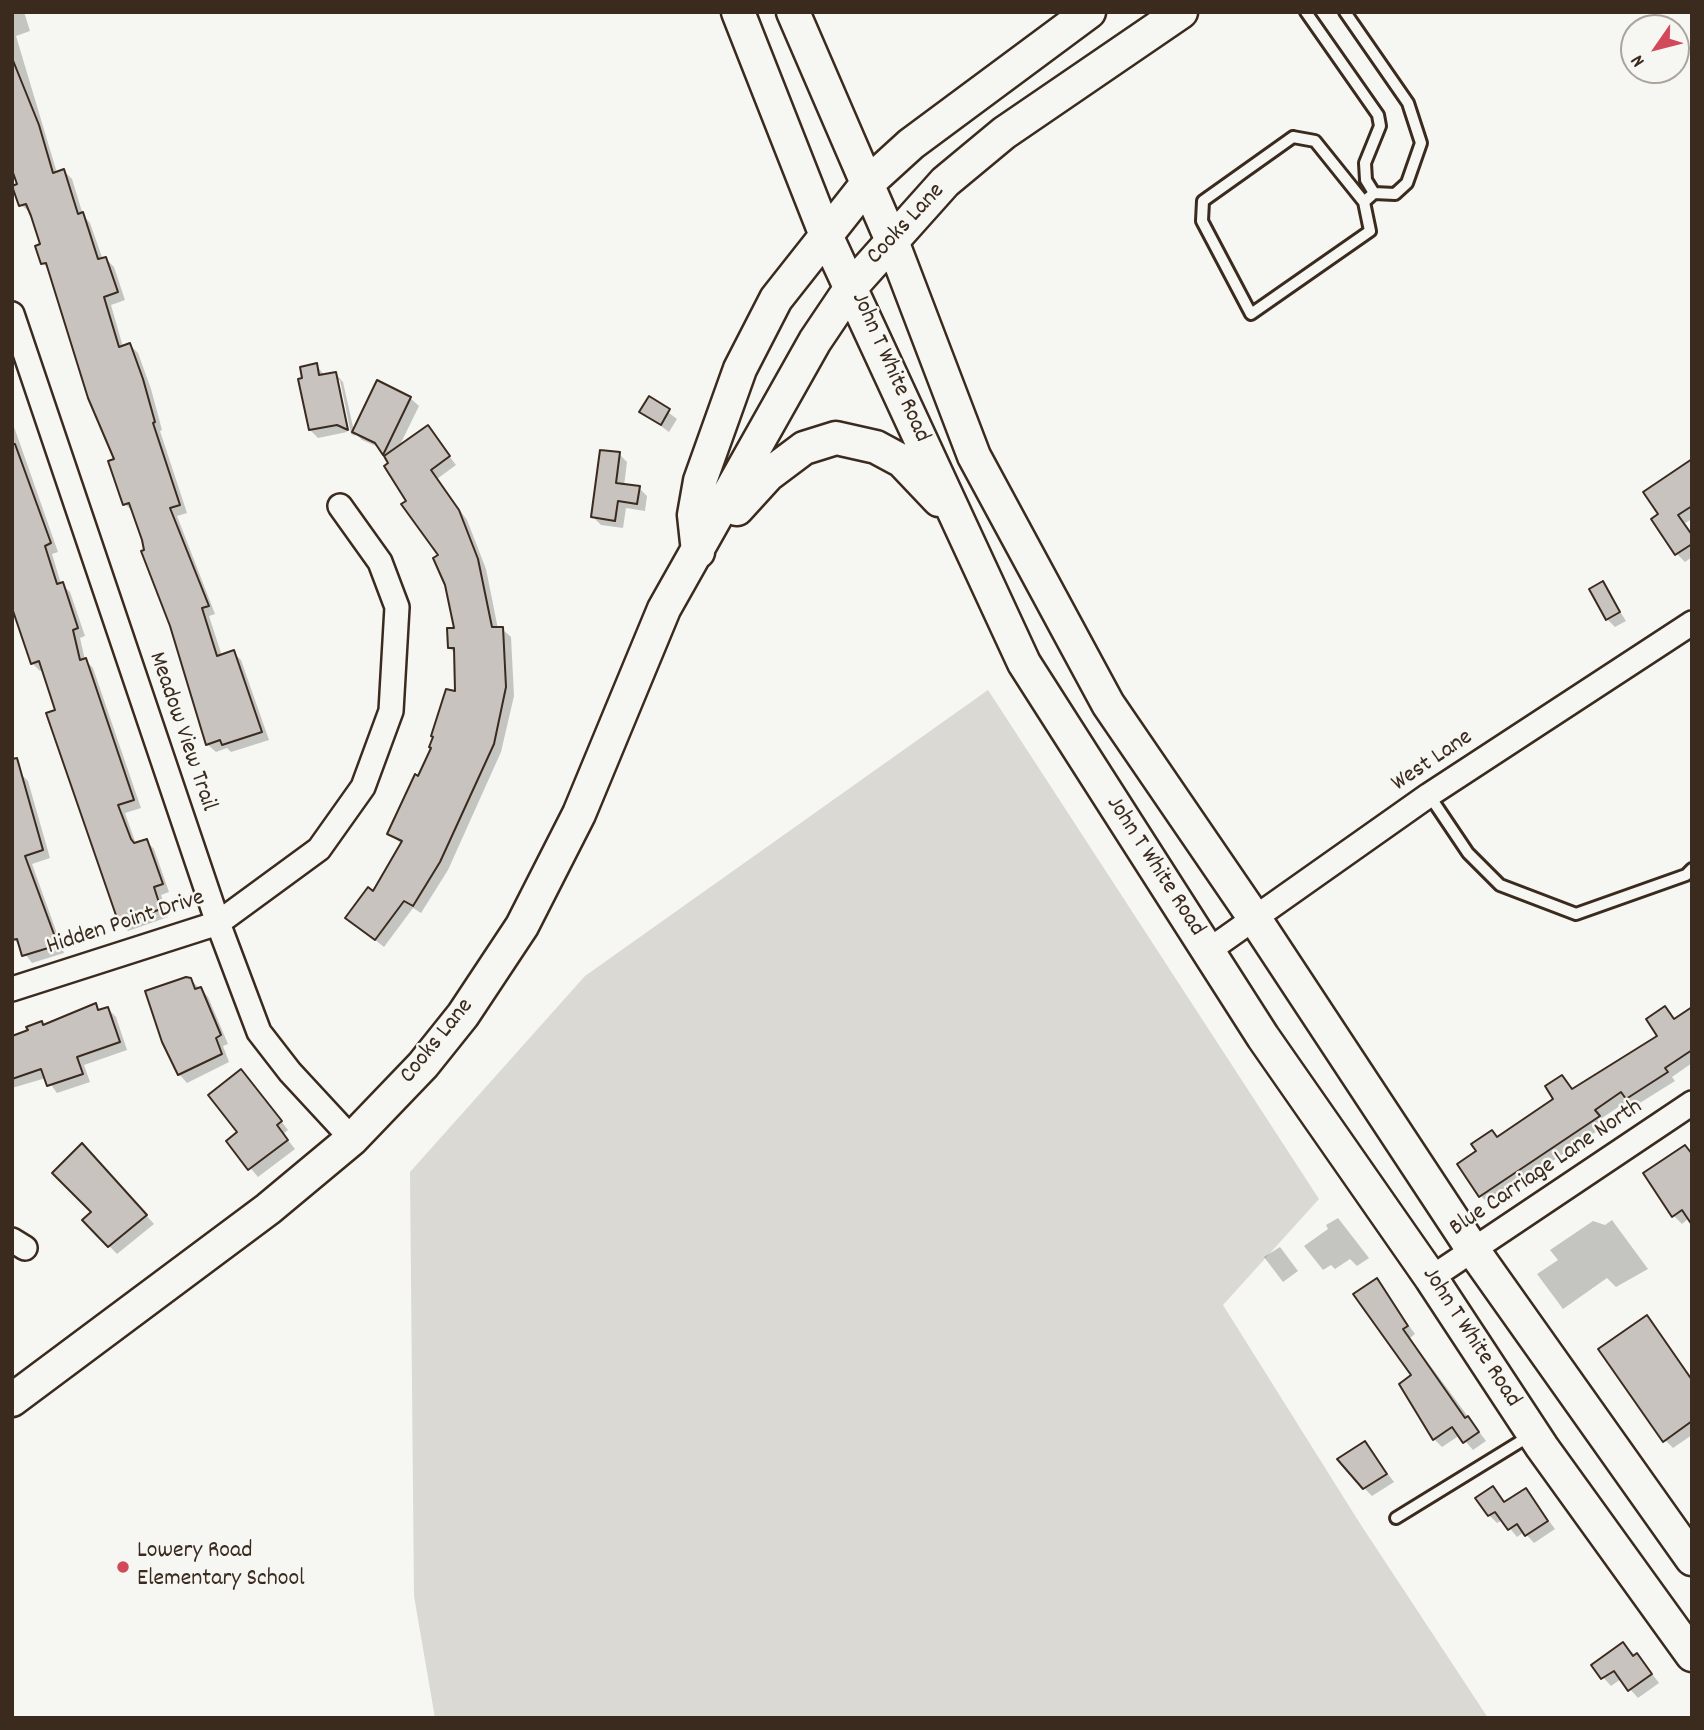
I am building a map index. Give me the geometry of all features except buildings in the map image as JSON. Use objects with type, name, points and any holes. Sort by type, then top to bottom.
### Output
[{"type":"main road","name":"John T White Road","points":[[738,12],[825,233],[852,286],[1024,663],[1263,1037],[1432,1278],[1533,1433],[1692,1655]]},
{"type":"main road","name":"John T White Road","points":[[793,12],[892,241],[974,456],[1108,704],[1255,919],[1473,1250],[1692,1559]]},
{"type":"main road","points":[[698,552],[694,515],[700,481],[740,369],[776,299],[825,233],[866,185],[911,144],[1089,12]]},
{"type":"main road","name":"Cooks Lane","points":[[12,1400],[268,1209],[352,1139],[423,1065],[463,1015],[522,926],[579,814],[664,609],[816,341],[852,286],[945,182],[1004,133],[1181,12]]},
{"type":"main road","points":[[698,552],[768,475],[804,448],[836,438],[876,447],[902,461],[921,479],[963,530]]},
{"type":"street","name":"Meadow View Trail","points":[[12,314],[218,923],[258,1032],[290,1072],[352,1139]]},
{"type":"street","name":"Hidden Point Drive","points":[[12,989],[218,923],[319,849],[363,787],[391,711],[397,607],[380,562],[340,506]]},
{"type":"street","name":"West Lane","points":[[1208,951],[1429,795],[1692,623]]},
{"type":"street","name":"Blue Carriage Lane North","points":[[1432,1278],[1692,1103]]},
{"type":"lane","points":[[1306,12],[1378,115],[1380,126],[1365,163],[1366,180],[1374,193]]},
{"type":"lane","points":[[1345,12],[1408,103],[1421,144],[1407,183],[1395,194],[1374,193],[1364,202]]},
{"type":"lane","points":[[1293,137],[1315,141],[1364,202],[1370,231],[1251,314],[1202,221],[1203,201],[1293,137]]},
{"type":"lane","points":[[1429,795],[1468,853],[1500,885],[1576,915],[1692,870]]},
{"type":"lane","points":[[1396,1518],[1533,1433]]},
{"type":"shaded area","points":[[988,690],[1319,1199],[1223,1305],[1359,1522],[1488,1718],[435,1718],[414,1596],[410,1172],[585,976]]},
{"type":"place","name":"Lowery Road Elementary School","points":[[123,1567]]}]
